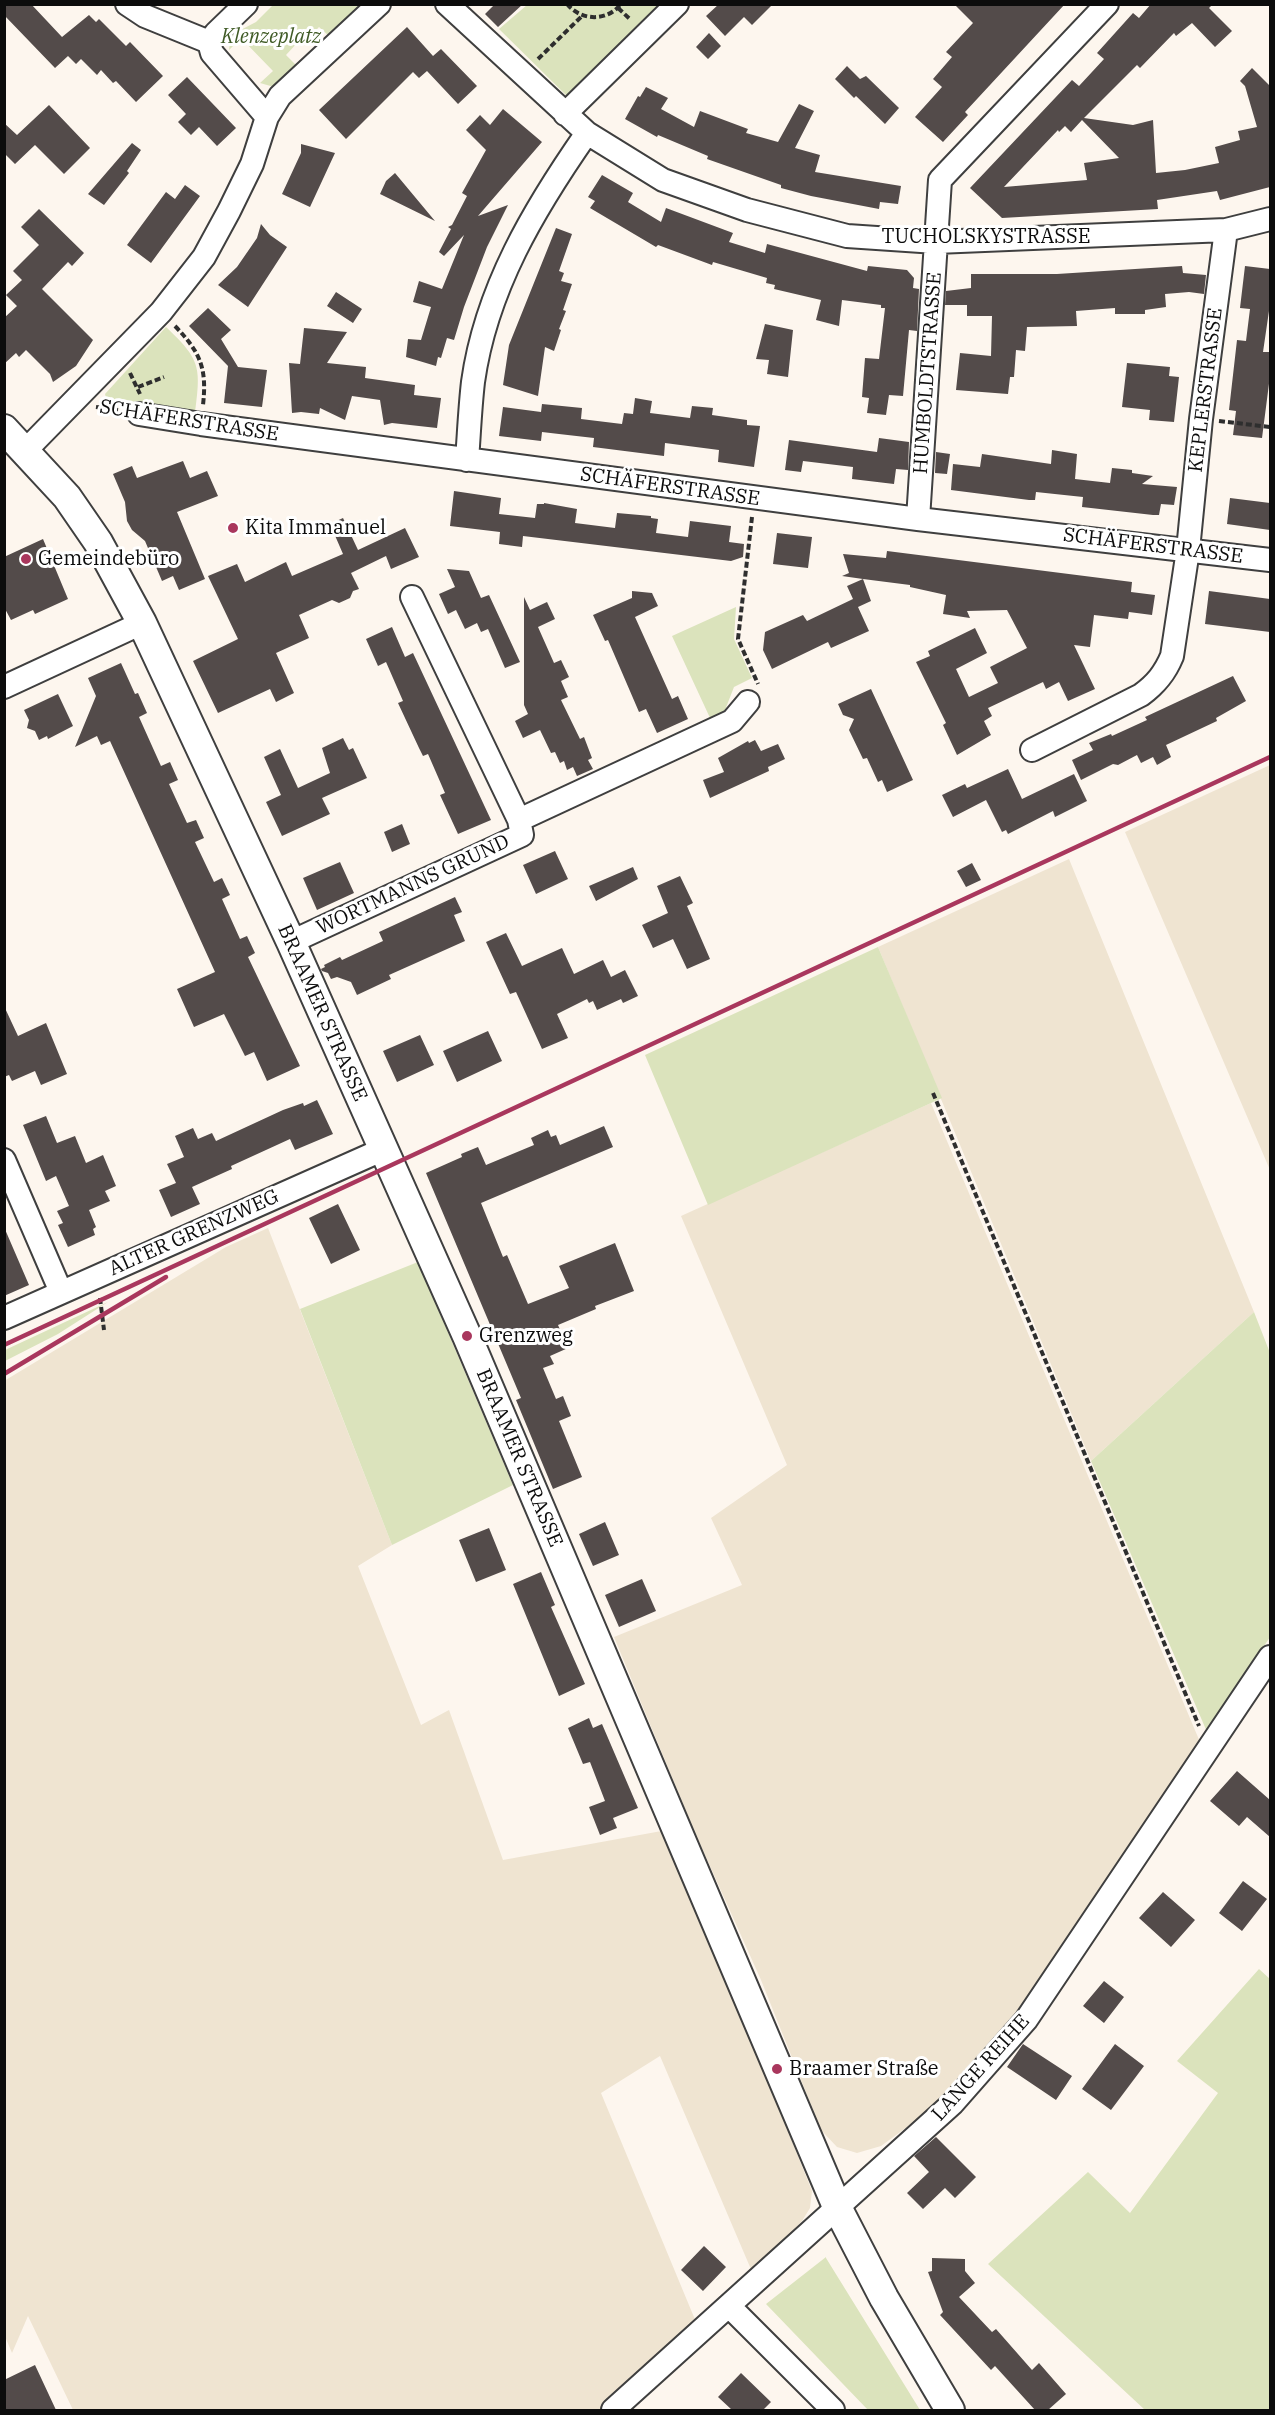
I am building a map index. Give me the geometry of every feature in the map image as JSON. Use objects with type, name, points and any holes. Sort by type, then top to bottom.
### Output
[{"type":"street","points":[[127,4],[145,16],[209,42]]},
{"type":"street","points":[[209,42],[246,4]]},
{"type":"street","points":[[26,450],[161,312],[204,257],[230,211],[252,164],[267,117],[280,96],[379,4]]},
{"type":"street","name":"TUCHOLSKYSTRASSE","points":[[447,4],[587,133],[663,180],[747,210],[847,236],[936,242],[1226,230],[1270,219]]},
{"type":"street","points":[[565,114],[677,4]]},
{"type":"street","name":"HUMBOLDTSTRASSE","points":[[918,519],[940,180],[1107,4]]},
{"type":"street","points":[[209,42],[212,53],[267,117]]},
{"type":"street","points":[[467,460],[473,382],[483,335],[507,264],[558,175],[587,133]]},
{"type":"street","name":"KEPLERSTRASSE","points":[[1032,750],[1141,695],[1154,686],[1166,671],[1172,656],[1188,550],[1201,418],[1226,230]]},
{"type":"street","name":"SCHÄFERSTRASSE","points":[[139,414],[754,498],[1270,560]]},
{"type":"street","name":"BRAAMER STRASSE","points":[[4,429],[56,483],[98,542],[142,623],[291,942],[384,1149],[508,1433],[838,2209],[884,2298],[950,2410]]},
{"type":"street","name":"WORTMANNS GRUND","points":[[291,942],[522,835],[519,820],[412,597]]},
{"type":"street","points":[[4,687],[142,623]]},
{"type":"street","name":"WORTMANNS GRUND","points":[[519,820],[732,721],[748,702]]},
{"type":"street","name":"ALTER GRENZWEG","points":[[4,1318],[384,1149]]},
{"type":"street","points":[[4,1160],[61,1292]]},
{"type":"street","name":"LANGE REIHE","points":[[613,2410],[953,2103],[1026,2020],[1270,1657]]},
{"type":"street","points":[[729,2306],[833,2410]]},
{"type":"path","points":[[567,4],[582,15],[594,18],[607,15],[621,4]]},
{"type":"path","points":[[522,75],[582,15]]},
{"type":"path","points":[[161,312],[196,351],[203,367],[205,382],[201,424]]},
{"type":"path","points":[[138,387],[164,376]]},
{"type":"path","name":"SCHÄFERSTRASSE","points":[[72,403],[139,414]]},
{"type":"path","points":[[1201,418],[1270,428]]},
{"type":"path","points":[[748,702],[758,684],[738,639],[754,498]]},
{"type":"path","points":[[933,1093],[1209,1746]]},
{"type":"path","points":[[98,1276],[104,1330]]},
{"type":"shaded area","points":[[1270,765],[1270,1170],[1125,832]]},
{"type":"shaded area","points":[[1069,859],[1254,1312],[1091,1461],[878,947]]},
{"type":"shaded area","points":[[931,1103],[1200,1742],[1022,2011],[948,2097],[881,2146],[857,2153],[837,2147],[821,2130],[761,1980],[692,1826],[614,1637],[742,1585],[711,1518],[787,1465],[681,1216]]},
{"type":"shaded area","points":[[268,1228],[392,1545],[358,1566],[421,1725],[449,1710],[503,1860],[667,1830],[812,2191],[810,2208],[802,2221],[753,2274],[660,2056],[601,2093],[696,2322],[600,2410],[73,2410],[28,2316],[12,2353],[4,2334],[4,1381],[226,1247]]},
{"type":"green space","name":"Klenzeplatz","points":[[273,5],[362,5],[329,36],[319,27],[303,44],[299,41],[286,55],[297,66],[274,87],[260,83],[273,71],[241,38],[229,50],[231,35],[256,22]]},
{"type":"green space","points":[[527,5],[663,5],[567,96],[499,29]]},
{"type":"green space","points":[[166,327],[186,348],[196,365],[198,385],[195,414],[107,401],[105,394]]},
{"type":"green space","points":[[736,607],[734,639],[752,678],[734,687],[725,710],[711,720],[672,636]]},
{"type":"green space","points":[[878,947],[942,1098],[708,1205],[645,1055]]},
{"type":"green space","points":[[418,1262],[513,1485],[392,1545],[300,1309]]},
{"type":"green space","points":[[108,1302],[58,1334],[5,1361],[5,1350]]},
{"type":"green space","points":[[1254,1312],[1270,1353],[1270,1637],[1207,1732],[1091,1461]]},
{"type":"green space","points":[[1259,1969],[1270,1979],[1270,2410],[1145,2410],[988,2264],[1088,2172],[1130,2213],[1218,2093],[1177,2061]]},
{"type":"green space","points":[[826,2257],[920,2410],[868,2410],[766,2304]]},
{"type":"building","points":[[4,4],[31,4],[62,37],[89,15],[96,22],[99,19],[126,46],[130,42],[163,76],[136,102],[116,81],[113,83],[101,70],[97,75],[81,59],[76,64],[68,56],[55,68],[4,15]]},
{"type":"building","points":[[495,4],[523,4],[498,27],[485,14]]},
{"type":"building","points":[[719,4],[773,4],[752,25],[744,17],[725,36],[706,16]]},
{"type":"building","points":[[954,4],[1065,4],[965,112],[968,115],[943,142],[915,117],[942,87],[933,79],[952,57],[946,52],[973,23]]},
{"type":"building","points":[[1151,4],[1213,4],[1209,8],[1232,31],[1215,47],[1192,23],[1176,36],[1174,33],[1140,68],[1137,65],[1084,118],[1133,125],[1153,120],[1156,173],[1219,163],[1215,147],[1240,140],[1238,131],[1257,127],[1245,86],[1240,81],[1252,68],[1270,86],[1270,187],[1220,200],[1217,191],[1157,200],[1158,209],[1002,218],[970,188],[1072,80],[1079,86],[1104,59],[1097,53],[1133,13],[1139,18]],"holes":[[[1082,120],[1119,158],[1084,163],[1087,180],[1004,187],[1058,130],[1059,132],[1065,126],[1071,132]]]},
{"type":"building","points":[[407,27],[433,56],[441,49],[477,86],[458,104],[427,71],[419,78],[413,72],[346,139],[319,110]]},
{"type":"building","points":[[709,33],[721,46],[708,59],[696,47]]},
{"type":"building","points":[[847,66],[860,79],[866,76],[899,108],[885,124],[835,79]]},
{"type":"building","points":[[187,77],[236,128],[217,146],[199,127],[191,135],[178,122],[186,114],[168,95]]},
{"type":"building","points":[[646,87],[668,98],[661,109],[694,127],[700,111],[748,129],[746,133],[778,142],[799,104],[814,111],[795,148],[820,155],[815,172],[901,186],[898,204],[880,202],[879,209],[781,188],[781,185],[707,159],[708,156],[658,135],[657,137],[625,119]]},
{"type":"building","points":[[49,105],[90,148],[64,174],[35,145],[15,164],[4,153],[4,123],[17,135]]},
{"type":"building","points":[[503,109],[542,142],[478,216],[508,205],[487,247],[454,340],[447,338],[436,366],[406,357],[408,339],[421,340],[431,307],[413,302],[419,281],[442,289],[464,235],[444,256],[439,252],[451,229],[448,227],[452,225],[467,196],[462,193],[486,150],[466,130],[480,115],[490,125]]},
{"type":"building","points":[[132,143],[141,150],[127,171],[129,173],[104,205],[88,194]]},
{"type":"building","points":[[301,144],[335,153],[310,207],[282,194],[301,153]]},
{"type":"building","points":[[395,173],[435,221],[380,194],[386,181]]},
{"type":"building","points":[[602,175],[633,193],[628,202],[661,222],[666,208],[733,233],[729,242],[765,253],[767,244],[867,271],[868,266],[907,270],[914,278],[913,288],[919,289],[917,331],[909,330],[903,396],[889,395],[886,415],[867,413],[869,398],[862,397],[865,358],[879,359],[885,308],[881,308],[881,305],[842,300],[839,326],[816,320],[821,300],[774,289],[775,285],[766,283],[767,278],[713,262],[712,265],[658,245],[656,247],[590,208],[595,201],[588,197]]},
{"type":"building","points":[[185,185],[200,196],[151,263],[127,245],[166,192],[175,199]]},
{"type":"building","points":[[39,209],[84,253],[72,266],[68,262],[42,289],[93,340],[76,366],[53,382],[50,374],[26,350],[19,357],[16,353],[4,364],[4,318],[17,306],[6,295],[22,280],[13,271],[39,245],[21,227]]},
{"type":"building","points":[[261,224],[270,235],[287,247],[248,307],[218,285],[237,267],[257,238]]},
{"type":"building","points":[[556,228],[572,234],[559,271],[564,273],[561,281],[572,284],[563,310],[566,311],[554,351],[545,347],[538,396],[503,385],[509,345]]},
{"type":"building","points":[[1182,266],[1183,273],[1206,275],[1204,294],[1189,292],[1165,294],[1166,307],[1145,310],[1145,314],[1115,314],[1115,308],[1076,311],[1077,326],[1027,327],[1025,351],[1016,350],[1014,377],[1010,377],[1008,394],[956,390],[960,353],[991,356],[992,316],[967,316],[967,305],[945,305],[946,291],[971,288],[971,274],[1057,274]]},
{"type":"building","points":[[1245,266],[1270,269],[1270,311],[1263,352],[1270,352],[1270,376],[1262,438],[1233,435],[1236,411],[1229,410],[1237,340],[1246,341],[1250,309],[1240,308]]},
{"type":"building","points":[[336,292],[362,309],[353,323],[327,306]]},
{"type":"building","points":[[208,308],[231,330],[221,339],[238,367],[267,370],[262,407],[224,403],[228,366],[189,326]]},
{"type":"building","points":[[765,324],[793,330],[788,377],[767,374],[769,360],[756,359]]},
{"type":"building","points":[[304,328],[347,332],[327,363],[366,367],[365,378],[415,385],[414,395],[441,398],[437,428],[392,423],[384,425],[380,400],[352,396],[345,420],[320,408],[319,414],[292,413],[289,363],[300,364]]},
{"type":"building","points":[[1127,363],[1170,367],[1169,376],[1179,377],[1174,422],[1149,420],[1150,410],[1122,407]]},
{"type":"building","points":[[635,398],[652,401],[650,413],[690,418],[692,406],[713,408],[712,415],[747,420],[747,425],[760,426],[754,467],[718,462],[719,450],[665,443],[664,456],[593,447],[594,438],[542,432],[541,441],[499,436],[503,407],[541,412],[542,404],[582,408],[581,419],[622,424],[624,413],[633,414]]},
{"type":"building","points":[[879,438],[909,442],[908,470],[896,469],[894,484],[852,479],[853,467],[803,461],[801,472],[785,470],[789,440],[877,452]]},
{"type":"building","points":[[1052,450],[1077,454],[1075,479],[1110,483],[1112,468],[1132,470],[1132,473],[1153,476],[1142,484],[1177,487],[1174,505],[1161,504],[1159,515],[1153,515],[1082,507],[1083,497],[1036,492],[1035,500],[1029,500],[951,490],[953,464],[980,467],[982,454],[1051,464]]},
{"type":"building","points":[[936,452],[950,454],[947,474],[935,473]]},
{"type":"building","points":[[183,461],[190,478],[207,471],[218,496],[177,512],[205,579],[179,590],[173,576],[162,581],[145,541],[132,530],[127,521],[125,502],[113,474],[132,466],[137,478]]},
{"type":"building","points":[[454,491],[501,498],[499,514],[535,518],[537,504],[544,503],[577,509],[575,523],[615,528],[617,513],[651,516],[651,518],[658,519],[656,533],[688,537],[690,521],[731,526],[729,542],[744,544],[743,557],[731,561],[523,536],[522,547],[499,544],[500,532],[450,526]]},
{"type":"building","points":[[1230,498],[1270,503],[1270,530],[1227,524]]},
{"type":"building","points":[[343,518],[358,550],[405,528],[419,557],[391,569],[386,556],[351,573],[359,589],[353,591],[350,598],[339,603],[332,600],[299,615],[309,638],[276,653],[294,693],[276,702],[270,689],[218,713],[193,661],[238,639],[208,576],[237,564],[245,582],[286,562],[292,576],[343,554],[330,524]]},
{"type":"building","points":[[777,533],[812,537],[808,568],[773,564]]},
{"type":"building","points":[[43,539],[68,599],[35,614],[33,610],[11,620],[4,607],[4,557]]},
{"type":"building","points":[[887,551],[1132,582],[1131,592],[1155,595],[1152,615],[1129,612],[1128,619],[1094,615],[1090,647],[1074,645],[1095,689],[1068,701],[1059,682],[1046,689],[1043,682],[988,708],[992,716],[984,721],[991,735],[957,755],[943,725],[946,723],[916,662],[930,656],[928,651],[975,628],[987,653],[956,669],[969,697],[998,683],[990,667],[1027,648],[1007,610],[967,611],[970,618],[943,614],[946,595],[910,587],[910,585],[842,576],[849,573],[843,554],[886,558]]},
{"type":"building","points":[[447,569],[469,571],[481,598],[489,595],[520,662],[505,668],[488,629],[481,632],[477,623],[465,629],[456,610],[448,614],[439,594],[455,587]]},
{"type":"building","points":[[863,579],[871,601],[858,607],[869,631],[831,648],[828,642],[772,669],[763,650],[765,632],[803,615],[807,621],[853,599],[847,586]]},
{"type":"building","points":[[632,591],[652,593],[658,606],[635,617],[672,699],[678,696],[688,719],[657,733],[646,709],[639,712],[608,640],[605,641],[593,615],[632,598]]},
{"type":"building","points":[[1209,591],[1270,599],[1270,632],[1205,624]]},
{"type":"building","points":[[524,597],[530,610],[547,602],[555,619],[538,627],[554,663],[561,660],[569,677],[561,681],[568,697],[561,700],[580,739],[584,737],[592,758],[588,760],[593,769],[577,776],[573,767],[567,770],[564,761],[560,763],[555,752],[551,753],[540,730],[523,738],[515,721],[528,714],[524,705]]},
{"type":"building","points":[[392,627],[405,657],[413,653],[491,820],[458,834],[440,795],[445,793],[428,754],[423,756],[398,703],[403,701],[386,662],[378,666],[366,639]]},
{"type":"building","points":[[121,663],[135,694],[138,693],[147,713],[139,717],[161,766],[170,762],[178,780],[169,784],[187,823],[196,820],[204,838],[195,842],[214,882],[222,878],[230,895],[222,899],[240,939],[247,936],[255,953],[248,957],[300,1066],[267,1081],[254,1052],[245,1056],[224,1014],[194,1027],[177,989],[215,972],[110,741],[101,745],[97,736],[75,747],[96,696],[88,678]]},
{"type":"building","points":[[1233,676],[1246,701],[1216,718],[1217,721],[1166,745],[1171,757],[1157,765],[1153,757],[1141,763],[1137,755],[1081,780],[1072,760],[1093,750],[1089,743],[1111,734],[1112,736],[1147,720],[1145,717]]},
{"type":"building","points":[[871,689],[913,780],[887,792],[882,780],[878,782],[867,758],[863,759],[849,730],[854,719],[843,715],[838,704]]},
{"type":"building","points":[[58,694],[73,726],[48,739],[47,736],[39,740],[35,731],[27,728],[29,720],[24,710]]},
{"type":"building","points":[[343,738],[349,750],[353,748],[367,778],[322,798],[330,814],[282,836],[266,802],[281,795],[264,757],[280,749],[298,788],[330,773],[322,748]]},
{"type":"building","points":[[755,740],[761,751],[778,744],[785,759],[768,767],[769,771],[710,798],[703,780],[724,772],[718,758],[748,741],[749,743]]},
{"type":"building","points":[[1008,769],[1022,799],[1074,774],[1087,801],[1055,817],[1053,811],[1008,834],[1006,830],[1002,832],[986,800],[953,817],[942,795],[965,784],[967,788]]},
{"type":"building","points":[[402,824],[410,844],[392,852],[384,832]]},
{"type":"building","points":[[555,851],[568,879],[536,894],[523,865]]},
{"type":"building","points":[[340,862],[354,893],[317,910],[303,878]]},
{"type":"building","points":[[972,863],[981,880],[966,887],[957,871]]},
{"type":"building","points":[[633,867],[638,879],[596,901],[589,886]]},
{"type":"building","points":[[680,876],[693,903],[687,906],[710,959],[687,969],[673,939],[653,948],[642,925],[668,913],[657,886]]},
{"type":"building","points":[[455,897],[462,912],[454,915],[465,941],[389,975],[391,979],[357,995],[351,982],[337,977],[331,979],[328,973],[322,971],[324,965],[340,957],[342,960],[383,941],[379,932]]},
{"type":"building","points":[[506,933],[522,966],[562,948],[574,974],[603,960],[611,977],[625,970],[638,996],[623,1003],[621,999],[597,1010],[593,1001],[589,1003],[587,999],[557,1014],[568,1038],[542,1049],[516,992],[510,994],[486,942]]},
{"type":"building","points":[[4,1006],[18,1036],[46,1023],[67,1074],[41,1085],[35,1071],[12,1081],[9,1075],[4,1077]]},
{"type":"building","points":[[488,1031],[502,1061],[457,1082],[443,1051]]},
{"type":"building","points":[[420,1035],[434,1065],[397,1082],[383,1051]]},
{"type":"building","points":[[317,1100],[333,1134],[295,1150],[290,1139],[231,1166],[232,1169],[192,1187],[200,1204],[171,1217],[159,1190],[176,1183],[167,1164],[184,1157],[175,1136],[193,1128],[198,1139],[212,1133],[216,1141],[283,1110],[303,1103],[304,1106]]},
{"type":"building","points":[[46,1116],[57,1143],[75,1136],[86,1163],[103,1155],[116,1186],[105,1191],[110,1201],[89,1210],[96,1227],[93,1229],[95,1235],[68,1247],[58,1225],[63,1223],[57,1211],[69,1206],[56,1176],[46,1181],[23,1125]]},
{"type":"building","points":[[604,1126],[613,1147],[481,1203],[503,1257],[507,1255],[528,1304],[569,1288],[559,1266],[615,1243],[634,1291],[595,1306],[596,1309],[558,1325],[568,1348],[550,1356],[554,1364],[543,1368],[556,1399],[563,1396],[571,1416],[559,1421],[582,1477],[553,1489],[516,1400],[521,1398],[426,1173],[478,1147],[486,1165],[534,1145],[531,1138],[548,1130],[551,1137],[556,1135],[560,1145]]},
{"type":"building","points":[[338,1204],[360,1250],[331,1264],[309,1218]]},
{"type":"building","points":[[4,1227],[29,1285],[4,1296]]},
{"type":"building","points":[[605,1522],[619,1555],[593,1566],[579,1534]]},
{"type":"building","points":[[489,1528],[506,1570],[476,1582],[459,1540]]},
{"type":"building","points":[[541,1572],[555,1605],[551,1607],[585,1684],[559,1696],[513,1584]]},
{"type":"building","points":[[642,1579],[656,1611],[619,1627],[605,1595]]},
{"type":"building","points":[[589,1718],[593,1728],[602,1724],[638,1808],[613,1818],[617,1828],[600,1835],[589,1807],[605,1801],[590,1762],[583,1764],[568,1728]]},
{"type":"building","points":[[1237,1771],[1270,1800],[1270,1837],[1247,1817],[1239,1826],[1210,1801]]},
{"type":"building","points":[[1243,1881],[1267,1899],[1242,1931],[1219,1913]]},
{"type":"building","points":[[1163,1892],[1195,1920],[1171,1947],[1139,1918]]},
{"type":"building","points":[[1104,1981],[1124,1997],[1104,2023],[1083,2006]]},
{"type":"building","points":[[1023,2044],[1072,2076],[1056,2100],[1007,2067]]},
{"type":"building","points":[[1115,2044],[1144,2066],[1111,2110],[1082,2089]]},
{"type":"building","points":[[936,2137],[976,2177],[955,2198],[945,2188],[923,2209],[907,2193],[929,2172],[914,2156]]},
{"type":"building","points":[[704,2246],[726,2267],[703,2291],[681,2270]]},
{"type":"building","points":[[932,2258],[965,2259],[965,2271],[975,2283],[959,2297],[992,2332],[996,2329],[1032,2370],[1039,2363],[1066,2394],[1048,2410],[1035,2410],[995,2366],[991,2370],[940,2315],[943,2312],[928,2272],[932,2271]]},
{"type":"building","points":[[35,2365],[56,2410],[4,2410],[4,2380]]},
{"type":"building","points":[[741,2373],[771,2402],[763,2410],[732,2410],[718,2397]]},
{"type":"railway","points":[[4,1345],[1270,757]]},
{"type":"railway","points":[[4,1374],[166,1277]]},
{"type":"place","name":"Kita Immanuel","points":[[233,528]]},
{"type":"place","name":"Gemeindebüro","points":[[26,559]]},
{"type":"place","name":"Grenzweg","points":[[467,1336]]},
{"type":"place","name":"Braamer Straße","points":[[777,2069]]}]
